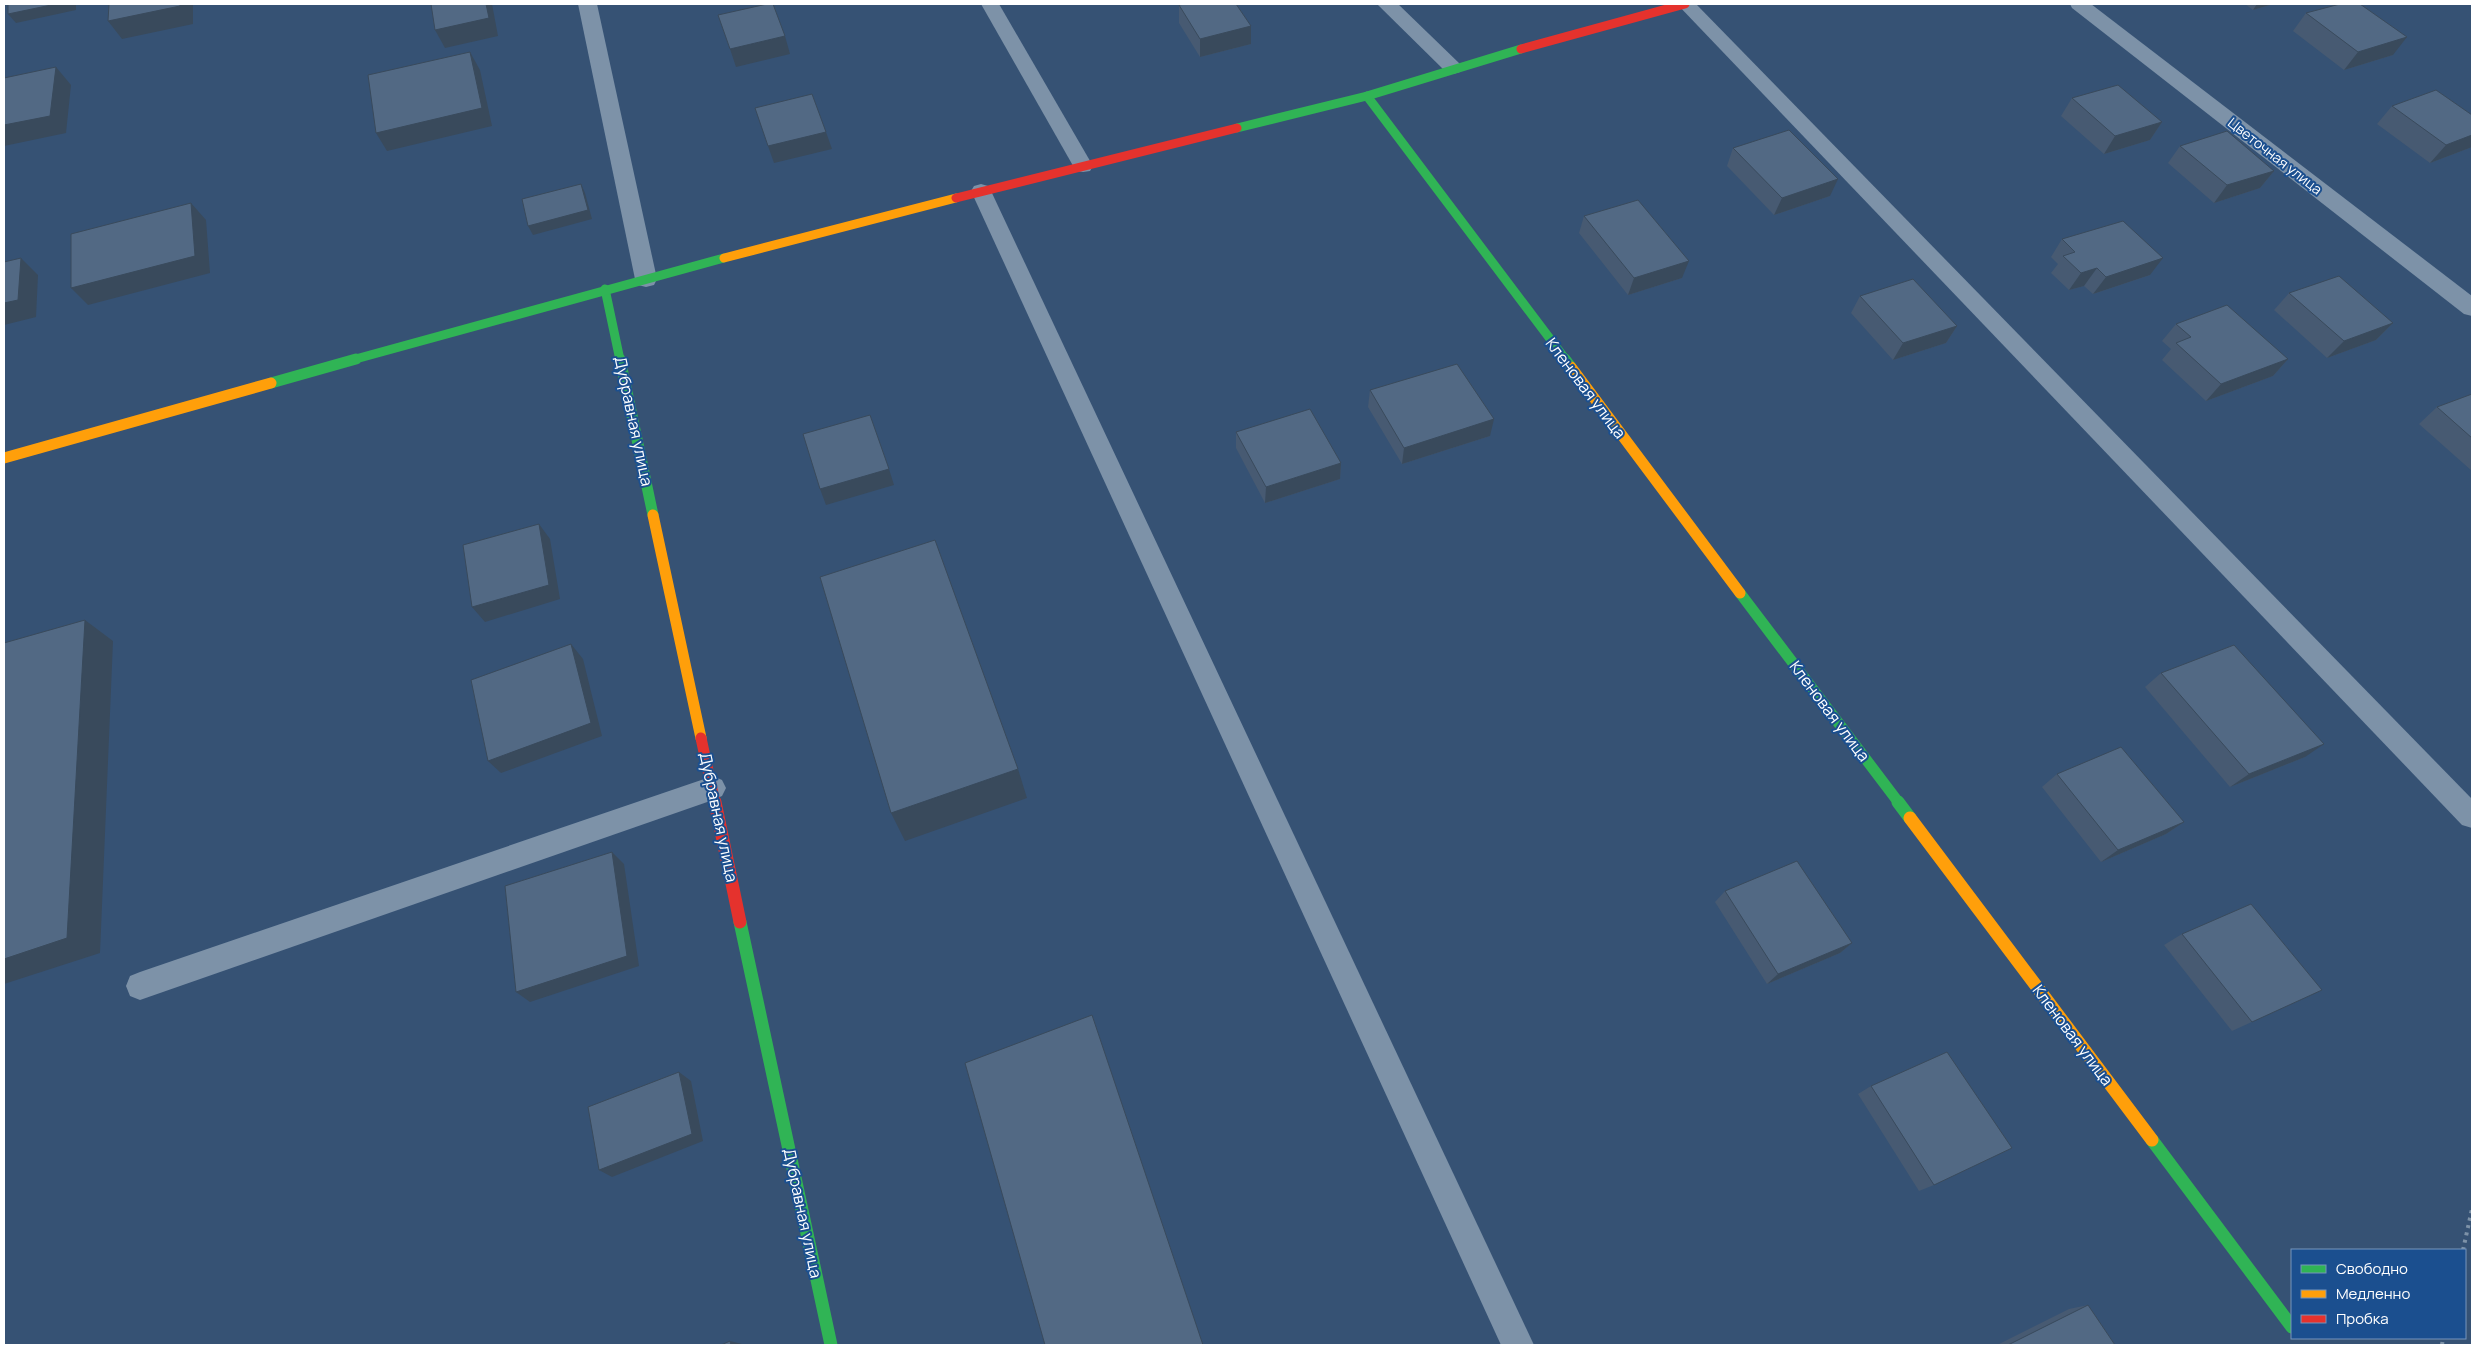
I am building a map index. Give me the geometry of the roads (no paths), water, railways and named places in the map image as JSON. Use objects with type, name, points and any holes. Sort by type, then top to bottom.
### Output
[{"type":"street","points":[[587,4],[646,279]]},
{"type":"street","points":[[1387,4],[1453,68]]},
{"type":"street","points":[[4,458],[605,289],[980,191],[1367,96],[1453,68],[1686,4]]},
{"type":"street","name":"Цветочная улица","points":[[2078,4],[2472,308]]},
{"type":"street","name":"Кленовая улица","points":[[1367,96],[2291,1325]]},
{"type":"street","name":"Дубравная улица","points":[[605,289],[831,1345]]},
{"type":"lane","points":[[990,4],[1082,166]]},
{"type":"lane","points":[[1686,4],[2471,816]]},
{"type":"lane","points":[[980,191],[1518,1345]]},
{"type":"lane","points":[[140,986],[713,788]]}]
